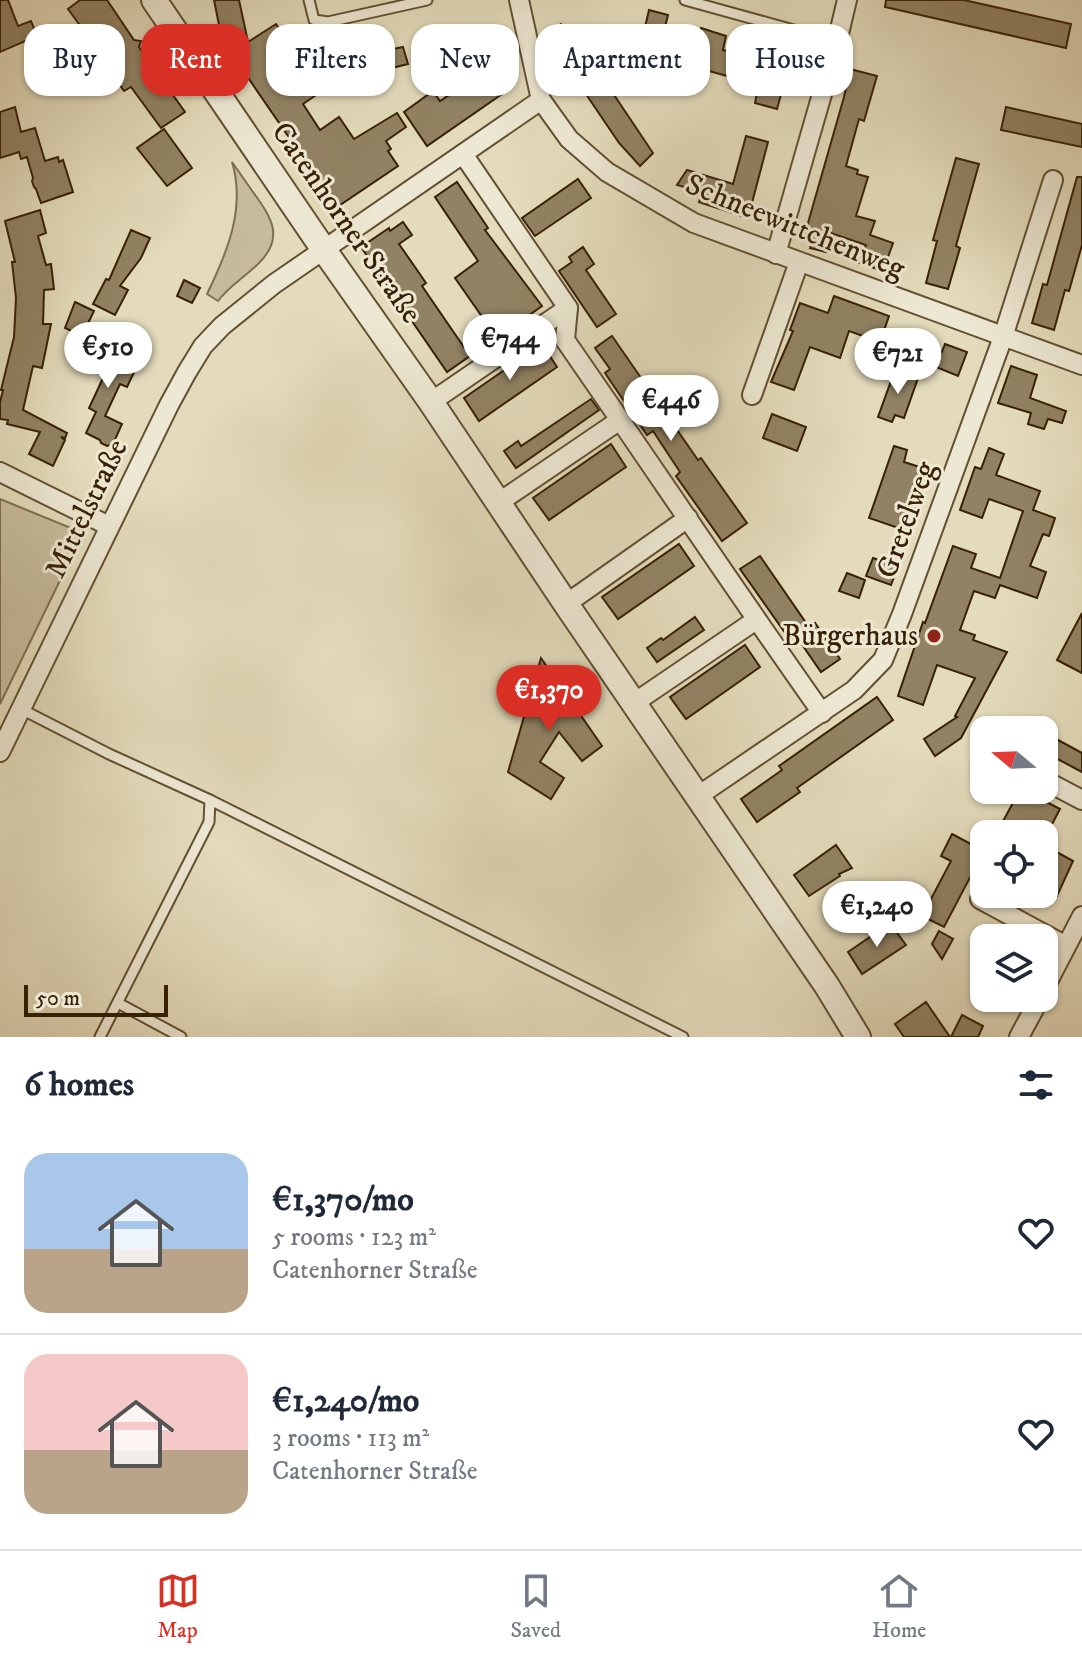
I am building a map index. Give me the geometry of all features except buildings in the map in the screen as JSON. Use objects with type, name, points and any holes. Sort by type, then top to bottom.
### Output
[{"type":"street","name":"Catenhorner Straße","points":[[154,0],[827,986],[850,1034]]},
{"type":"street","points":[[324,250],[541,100],[519,0]]},
{"type":"street","points":[[841,24],[847,0]]},
{"type":"street","points":[[776,254],[821,96]]},
{"type":"street","name":"Schneewittchenweg","points":[[541,100],[569,139],[607,172],[694,223],[1082,365]]},
{"type":"street","points":[[463,154],[568,308],[565,340],[822,713]]},
{"type":"street","name":"Gretelweg","points":[[698,796],[854,690],[883,660],[1003,337],[1053,180]]},
{"type":"street","name":"Mittelstraße","points":[[0,752],[169,405],[203,346],[222,326],[274,284],[324,250]]},
{"type":"street","points":[[752,395],[799,262]]},
{"type":"street","points":[[431,402],[568,308]]},
{"type":"street","points":[[498,503],[620,420]]},
{"type":"street","points":[[0,472],[109,526]]},
{"type":"street","points":[[566,604],[688,518]]},
{"type":"street","points":[[634,703],[756,620]]},
{"type":"street","points":[[1058,787],[1082,800]]},
{"type":"street","points":[[996,908],[1066,946]]},
{"type":"street","points":[[1058,962],[1082,916]]},
{"type":"street","points":[[1019,1037],[1032,1012]]},
{"type":"lane","points":[[309,0],[314,20],[328,22],[423,0]]},
{"type":"lane","points":[[685,0],[772,24]]},
{"type":"lane","points":[[21,709],[683,1037]]},
{"type":"lane","points":[[100,1037],[209,822],[210,800]]},
{"type":"lane","points":[[118,1003],[181,1037]]},
{"type":"shaded area","points":[[232,162],[270,219],[273,236],[267,254],[218,301],[207,294],[221,263],[236,213],[236,179]]},
{"type":"shaded area","points":[[0,499],[83,533],[0,704]]},
{"type":"place","name":"Bürgerhaus","points":[[934,636]]}]
